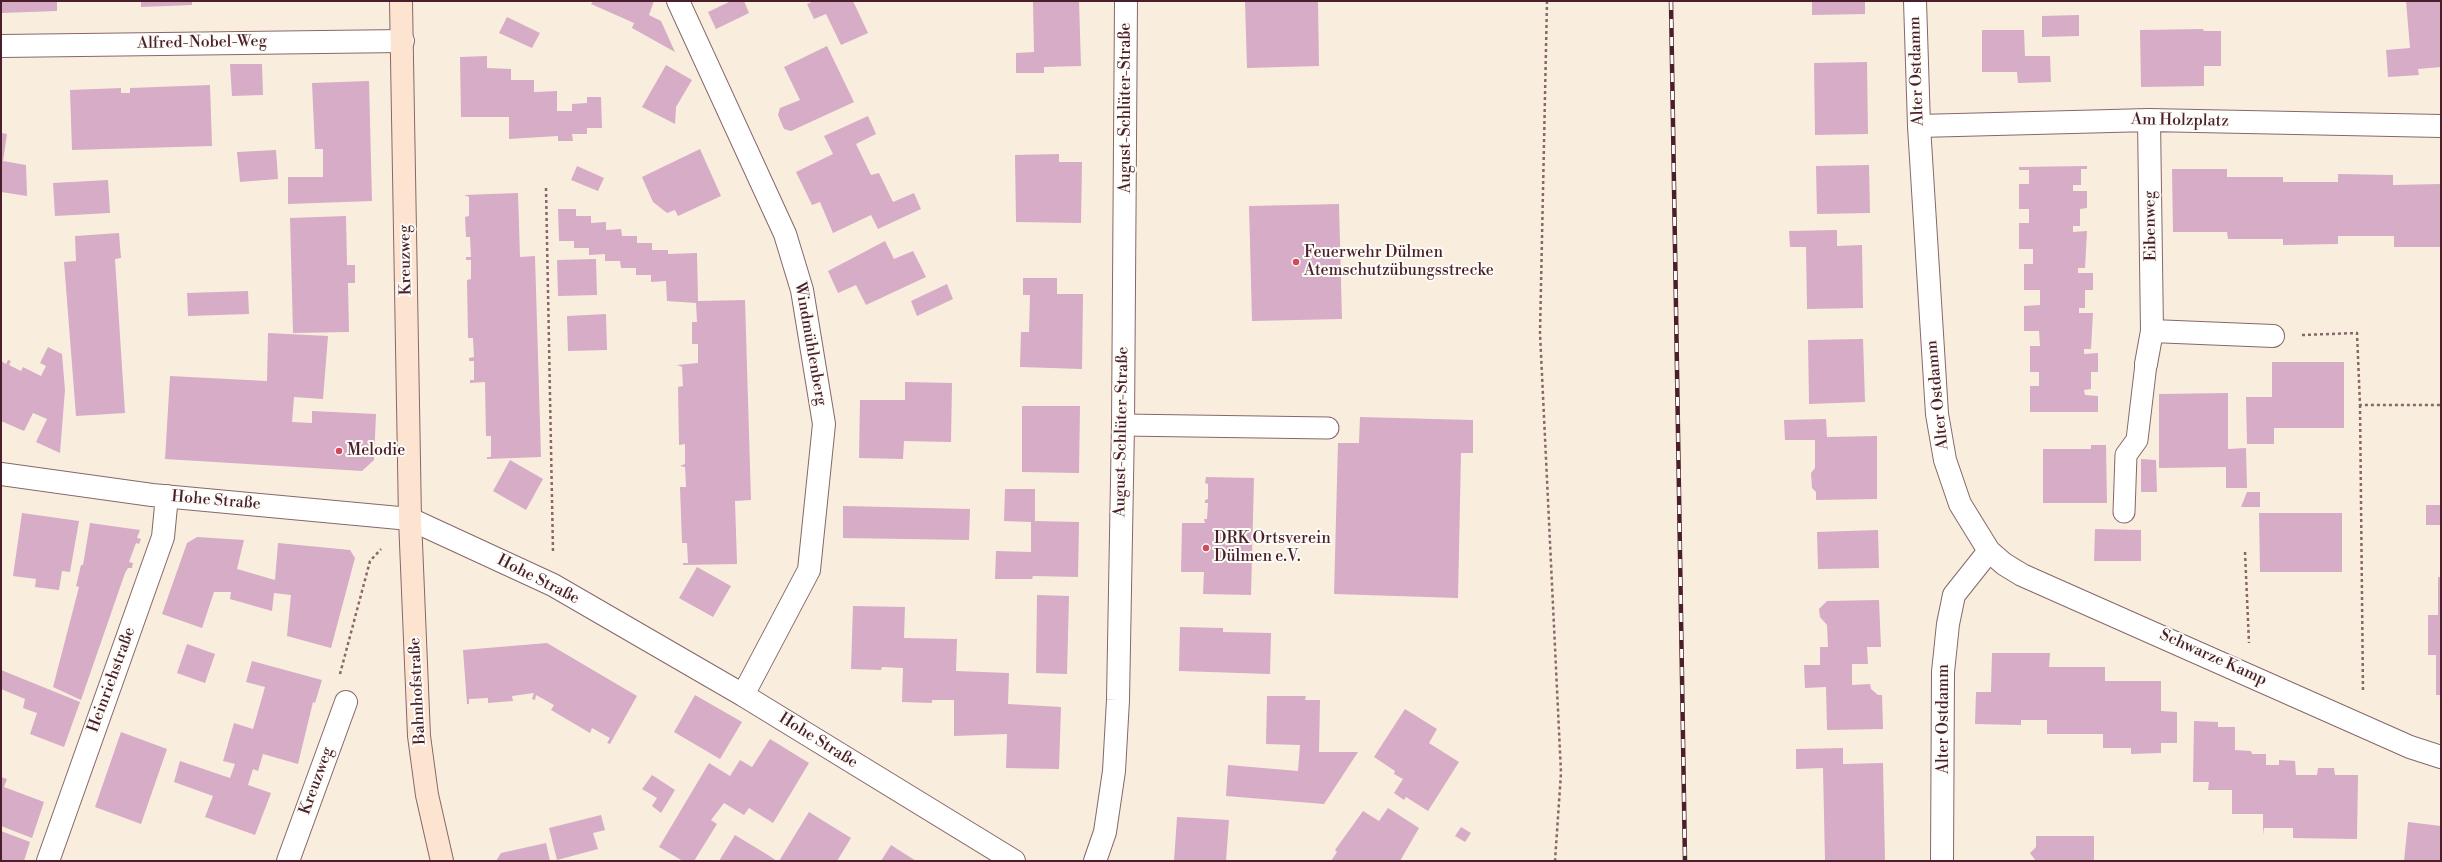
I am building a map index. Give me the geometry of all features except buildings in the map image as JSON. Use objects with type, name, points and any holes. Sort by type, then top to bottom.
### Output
[{"type":"street","name":"Kreuzweg","points":[[401,1],[403,41],[410,519]]},
{"type":"street","name":"Windmühlenberg","points":[[678,1],[784,234],[802,290],[824,424],[809,570],[743,695]]},
{"type":"street","name":"August-Schlüter-Straße","points":[[1095,861],[1105,832],[1114,763],[1118,700],[1123,425],[1126,1]]},
{"type":"street","name":"Alter Ostdamm","points":[[1915,1],[1919,126],[1939,422],[1945,460],[1960,504],[1989,551],[1954,595],[1948,624],[1943,672],[1942,861]]},
{"type":"street","name":"Alfred-Nobel-Weg","points":[[1,46],[403,41]]},
{"type":"street","name":"Am Holzplatz","points":[[1919,126],[2149,120],[2441,126]]},
{"type":"street","name":"Eibenweg","points":[[2146,364],[2152,331],[2149,120]]},
{"type":"street","points":[[2152,331],[2273,336]]},
{"type":"street","name":"Hohe Straße","points":[[1,474],[168,496],[410,519],[554,585],[743,695],[1014,861]]},
{"type":"street","name":"Heinrichstraße","points":[[48,861],[163,537],[168,496]]},
{"type":"street","name":"Bahnhofstraße","points":[[410,519],[419,736],[427,795],[442,861]]},
{"type":"street","name":"Schwarze Kamp","points":[[1989,551],[2004,564],[2022,575],[2251,675],[2410,747],[2441,758]]},
{"type":"street","name":"Kreuzweg","points":[[288,861],[346,702]]},
{"type":"lane","points":[[2124,512],[2126,456],[2137,440],[2146,364]]},
{"type":"lane","points":[[1123,425],[1328,428]]},
{"type":"path","points":[[1547,1],[1540,333],[1561,773],[1555,861]]},
{"type":"path","points":[[546,188],[554,585]]},
{"type":"path","points":[[2273,336],[2357,333],[2360,405],[2363,726]]},
{"type":"path","points":[[2360,405],[2441,404]]},
{"type":"path","points":[[346,702],[340,672],[370,561],[410,519]]},
{"type":"path","points":[[2245,552],[2251,675]]},
{"type":"railway","points":[[1671,1],[1685,861]]},
{"type":"place","name":"Feuerwehr Dülmen Atemschutzübungsstrecke","points":[[1296,262]]},
{"type":"place","name":"Melodie","points":[[339,451]]},
{"type":"place","name":"DRK Ortsverein Dülmen e.V.","points":[[1206,548]]}]
